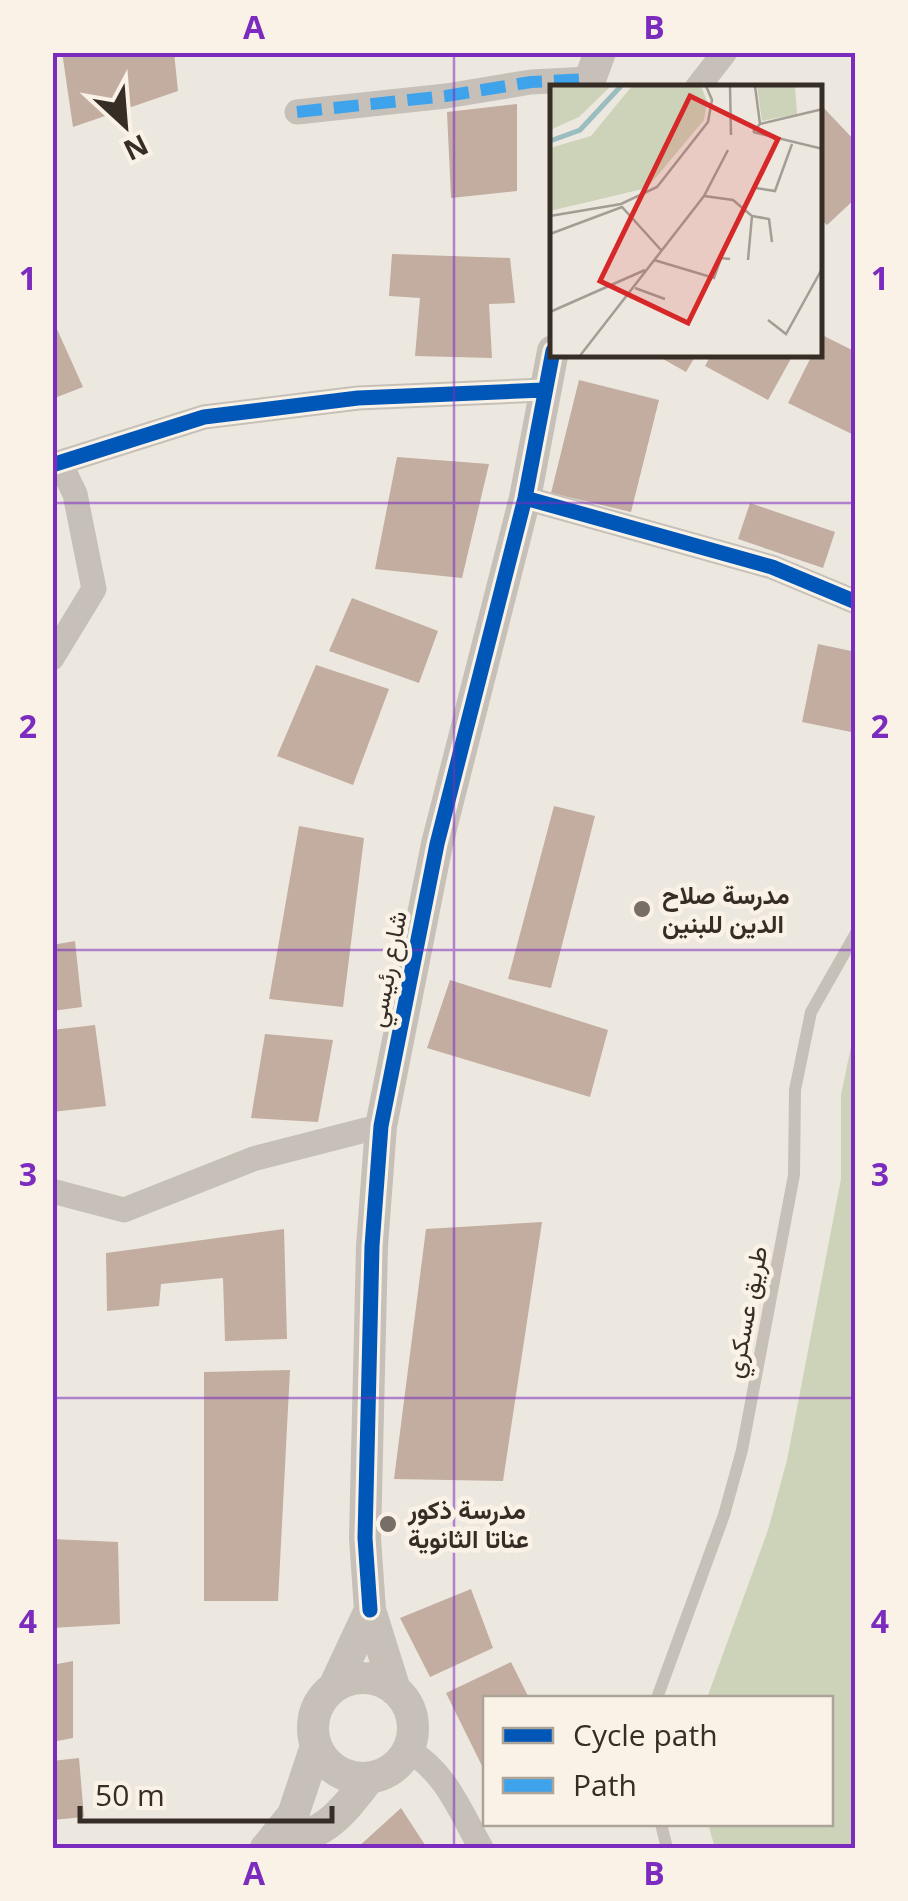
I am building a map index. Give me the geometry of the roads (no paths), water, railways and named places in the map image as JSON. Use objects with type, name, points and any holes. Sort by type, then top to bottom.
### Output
[{"type":"street","points":[[699,85],[725,52]]},
{"type":"street","points":[[297,112],[446,96],[592,73]]},
{"type":"street","name":"شارع رئيسي","points":[[370,1610],[365,1538],[372,1246],[381,1126],[437,844],[525,498],[551,358]]},
{"type":"street","points":[[52,658],[94,589],[75,494],[56,464],[204,418],[358,398],[543,390]]},
{"type":"street","points":[[525,498],[772,567],[856,602]]},
{"type":"street","points":[[52,1192],[124,1210],[253,1159],[381,1126]]},
{"type":"street","points":[[370,1610],[396,1690],[412,1717],[413,1734],[399,1764],[385,1774],[352,1778],[337,1772],[324,1760],[312,1730],[315,1713],[334,1687],[370,1610]]},
{"type":"street","points":[[334,1687],[365,1678],[396,1690]]},
{"type":"street","points":[[269,1848],[292,1816],[316,1746]]},
{"type":"street","points":[[408,1750],[427,1761],[442,1777],[481,1848]]},
{"type":"street","points":[[269,1848],[308,1838],[338,1818],[369,1778]]},
{"type":"lane","name":"طريق عسكري","points":[[659,1696],[724,1516],[742,1450],[794,1175],[795,1090],[811,1012],[856,933]]},
{"type":"place","name":"مدرسة صلاح الدين للبنين","points":[[642,909]]},
{"type":"place","name":"مدرسة ذكور عناتا الثانوية","points":[[388,1524]]}]
